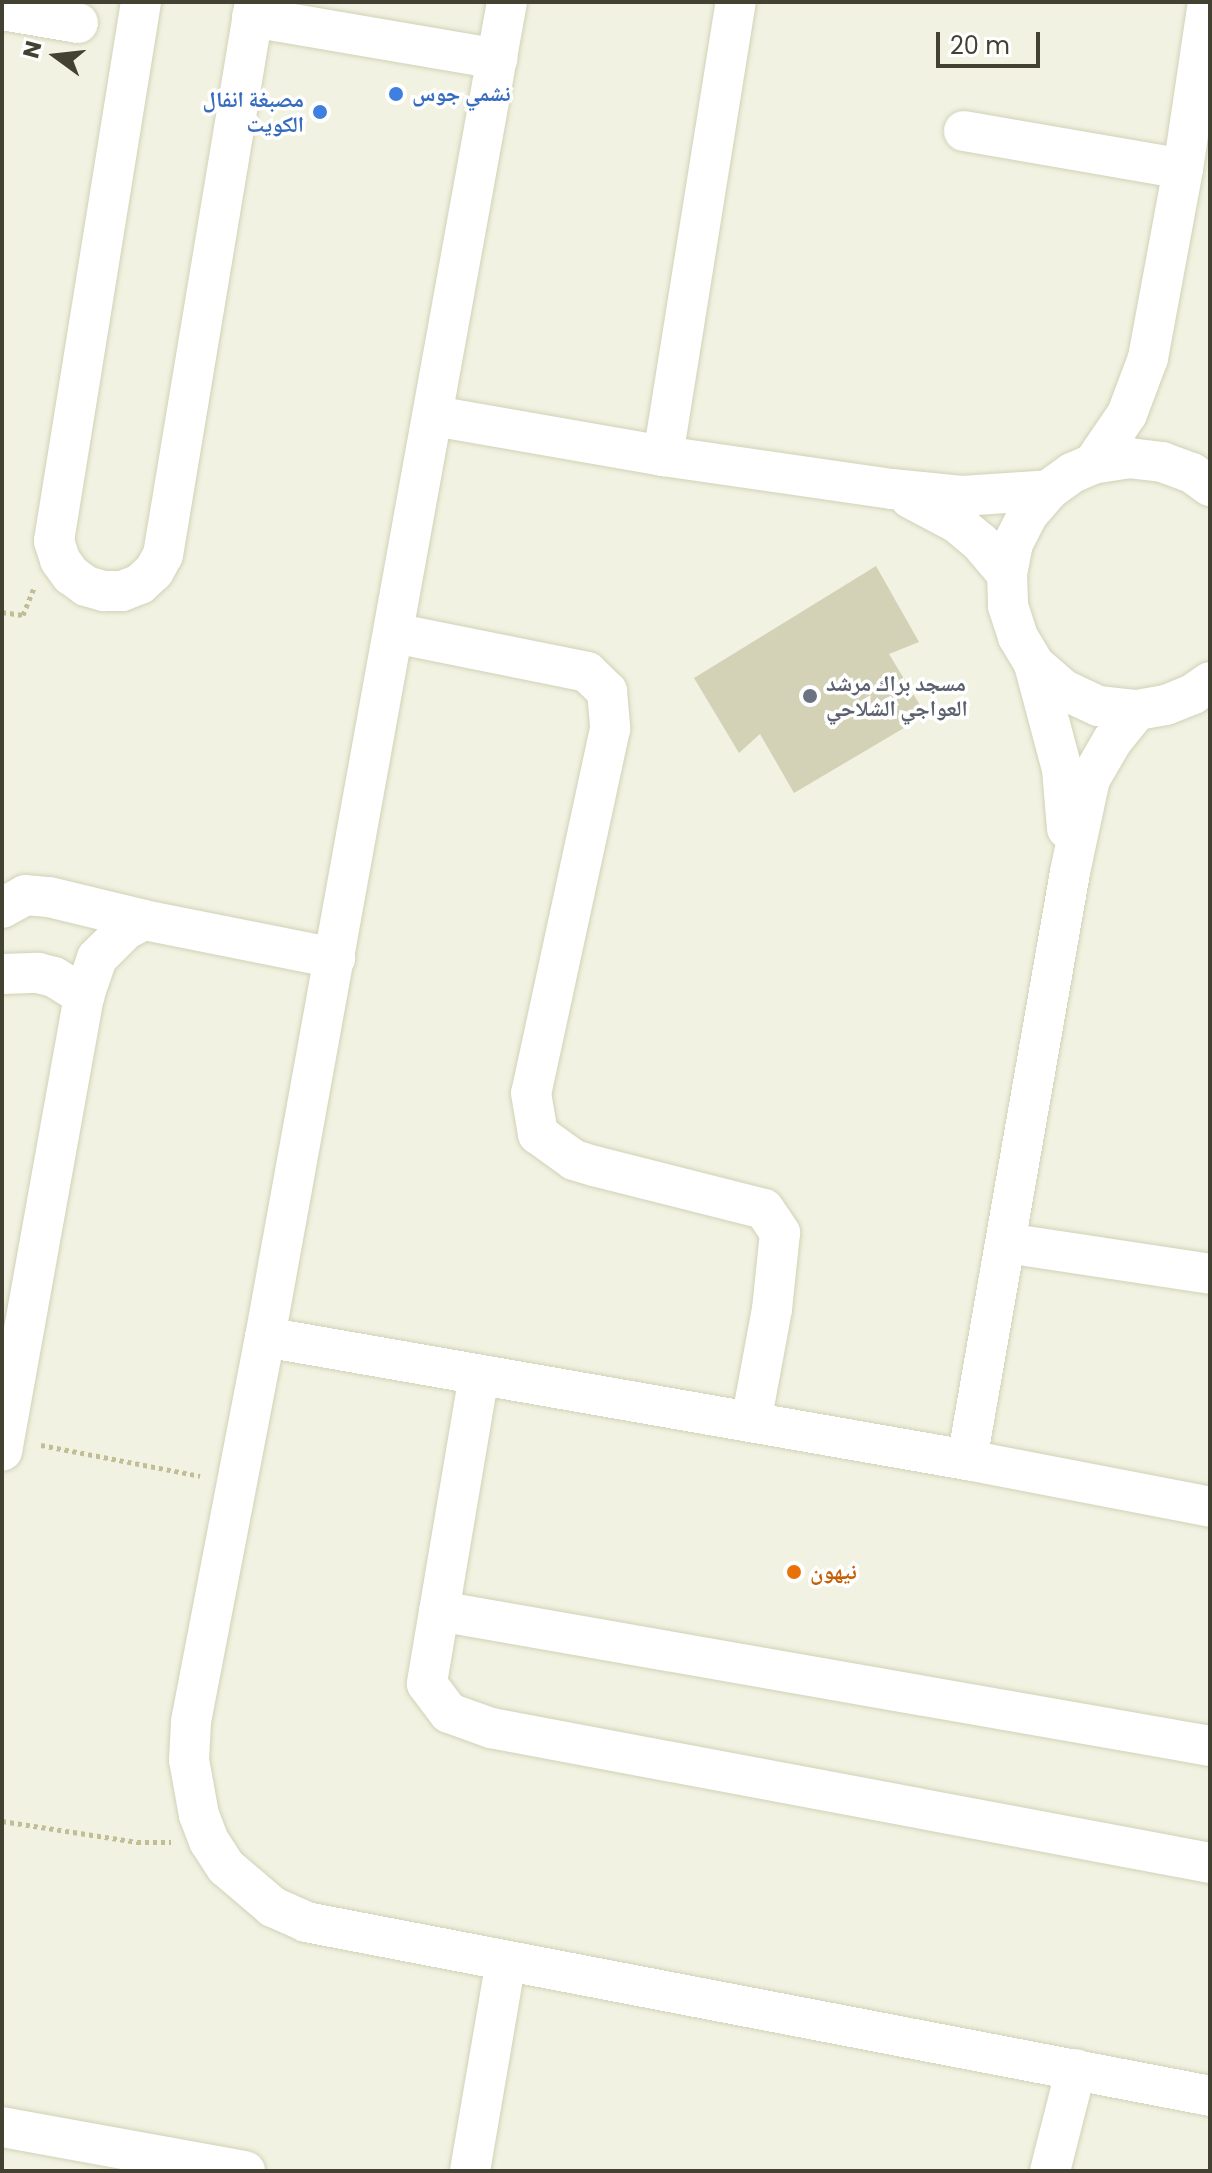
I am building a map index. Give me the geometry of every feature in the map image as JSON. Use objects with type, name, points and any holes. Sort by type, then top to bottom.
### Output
[{"type":"street","points":[[141,2],[54,541],[60,560],[71,575],[86,586],[104,591],[122,591],[140,584],[154,571],[163,555],[253,10],[497,59]]},
{"type":"street","points":[[507,2],[335,958],[191,1722],[191,1771],[209,1841],[226,1867],[247,1886],[273,1907],[306,1922],[1210,2096]]},
{"type":"street","points":[[663,456],[736,2]]},
{"type":"street","points":[[1093,464],[1127,414],[1148,358],[1183,169],[1208,2]]},
{"type":"street","points":[[2,10],[78,23]]},
{"type":"street","points":[[964,131],[1183,169]]},
{"type":"street","points":[[434,416],[663,456],[892,489],[962,496],[1049,490]]},
{"type":"street","points":[[1070,872],[1062,769],[1034,664],[1018,637],[1008,606],[1007,574],[1018,533],[1028,514],[1049,490],[1093,464],[1130,458],[1162,462],[1192,473],[1210,486]]},
{"type":"street","points":[[892,489],[957,523],[1007,574]]},
{"type":"street","points":[[394,633],[587,672],[607,691],[610,729],[531,1093],[538,1134],[574,1160],[764,1209],[780,1233],[772,1309],[751,1422]]},
{"type":"street","points":[[1034,664],[1064,690],[1098,706],[1137,710],[1166,705],[1204,689]]},
{"type":"street","points":[[967,1460],[1070,872],[1090,779],[1112,741],[1137,710]]},
{"type":"street","points":[[2,908],[25,895],[49,897],[144,920],[335,958]]},
{"type":"street","points":[[3,1444],[84,996],[97,958],[126,929],[144,920]]},
{"type":"street","points":[[2,974],[20,971],[54,977],[84,996]]},
{"type":"street","points":[[1006,1243],[1210,1274]]},
{"type":"street","points":[[265,1337],[967,1460],[1210,1507]]},
{"type":"street","points":[[479,1375],[427,1684],[449,1713],[491,1728],[1210,1863]]},
{"type":"street","points":[[439,1611],[1210,1746]]},
{"type":"street","points":[[470,2171],[506,1961]]},
{"type":"street","points":[[1050,2171],[1076,2069]]},
{"type":"street","points":[[2,2127],[245,2171]]},
{"type":"path","points":[[3,1444],[236,1484]]},
{"type":"path","points":[[2,1821],[137,1842],[209,1841]]},
{"type":"building","name":"مسجد براك مرشد العواجي الشلاحي","points":[[876,566],[919,642],[889,654],[926,715],[794,793],[760,734],[739,753],[694,678]]},
{"type":"place","name":"نشمي جوس","points":[[396,94]]},
{"type":"place","name":"مصبغة انفال الكويت","points":[[320,112]]},
{"type":"place","name":"مسجد براك مرشد العواجي الشلاحي","points":[[810,696]]},
{"type":"place","name":"نيهون","points":[[794,1572]]}]
